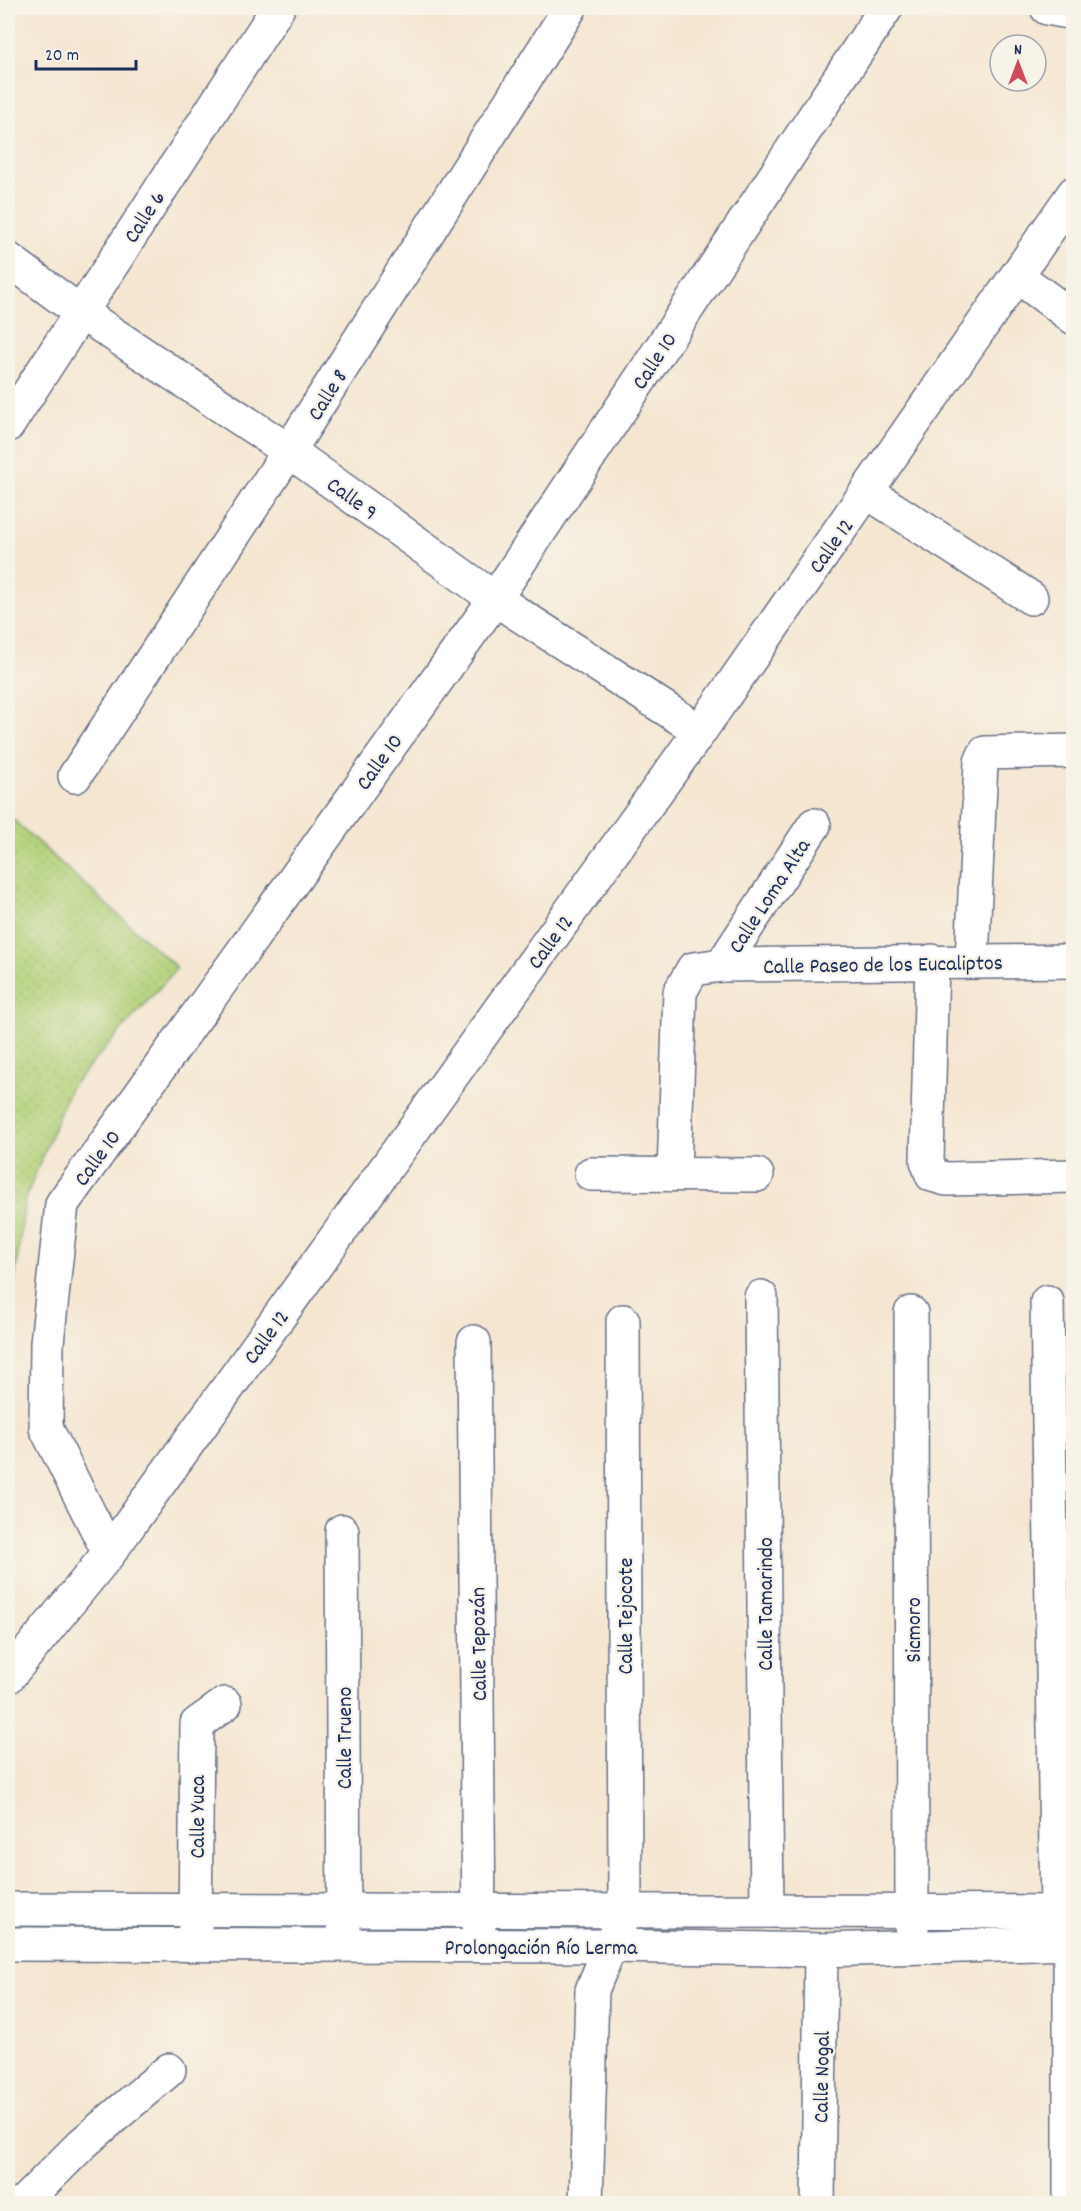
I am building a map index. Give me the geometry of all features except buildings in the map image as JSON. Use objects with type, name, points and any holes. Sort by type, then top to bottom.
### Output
[{"type":"street","name":"Calle 6","points":[[8,425],[278,8]]},
{"type":"street","name":"Calle 8","points":[[75,776],[290,452],[570,8]]},
{"type":"street","name":"Calle 10","points":[[110,1553],[46,1428],[47,1343],[63,1204],[495,599],[886,8]]},
{"type":"street","points":[[1047,8],[1074,13]]},
{"type":"street","name":"Calle 12","points":[[8,1677],[110,1553],[700,731],[1074,194]]},
{"type":"street","name":"Calle 9","points":[[8,259],[80,312],[290,452],[495,599],[700,731]]},
{"type":"street","points":[[1017,276],[1074,318]]},
{"type":"street","points":[[867,492],[1030,598]]},
{"type":"street","points":[[972,961],[981,762],[985,753],[1074,751]]},
{"type":"street","name":"Calle Loma Alta","points":[[674,1174],[680,992],[708,967],[814,825]]},
{"type":"street","points":[[932,961],[927,1161],[932,1175],[946,1179],[1074,1176]]},
{"type":"street","name":"Calle Paseo de los Eucaliptos","points":[[708,967],[932,961],[1074,961]]},
{"type":"street","points":[[591,1174],[757,1175]]},
{"type":"street","name":"Calle Tamarindo","points":[[761,1297],[767,1911]]},
{"type":"street","points":[[1047,1302],[1069,1927],[1070,2204]]},
{"type":"street","name":"Sicmoro","points":[[911,1313],[912,1948]]},
{"type":"street","name":"Calle Tejocote","points":[[623,1321],[625,1911]]},
{"type":"street","name":"Calle Tepozán","points":[[474,1342],[479,1946]]},
{"type":"street","name":"Calle Trueno","points":[[342,1531],[344,1945]]},
{"type":"street","name":"Calle Yuca","points":[[195,1945],[197,1724],[225,1704]]},
{"type":"street","name":"Prolongación Río Lerma","points":[[8,1908],[913,1912],[1069,1927]]},
{"type":"street","points":[[586,2204],[592,1990],[625,1911]]},
{"type":"street","name":"Prolongación Río Lerma","points":[[8,1944],[610,1946],[822,1950],[912,1948],[1069,1927]]},
{"type":"street","name":"Calle Nogal","points":[[818,2204],[822,1950]]},
{"type":"street","points":[[22,2204],[82,2144],[169,2070]]},
{"type":"green space","points":[[8,815],[177,968],[70,1088],[25,1200],[8,1331]]}]
